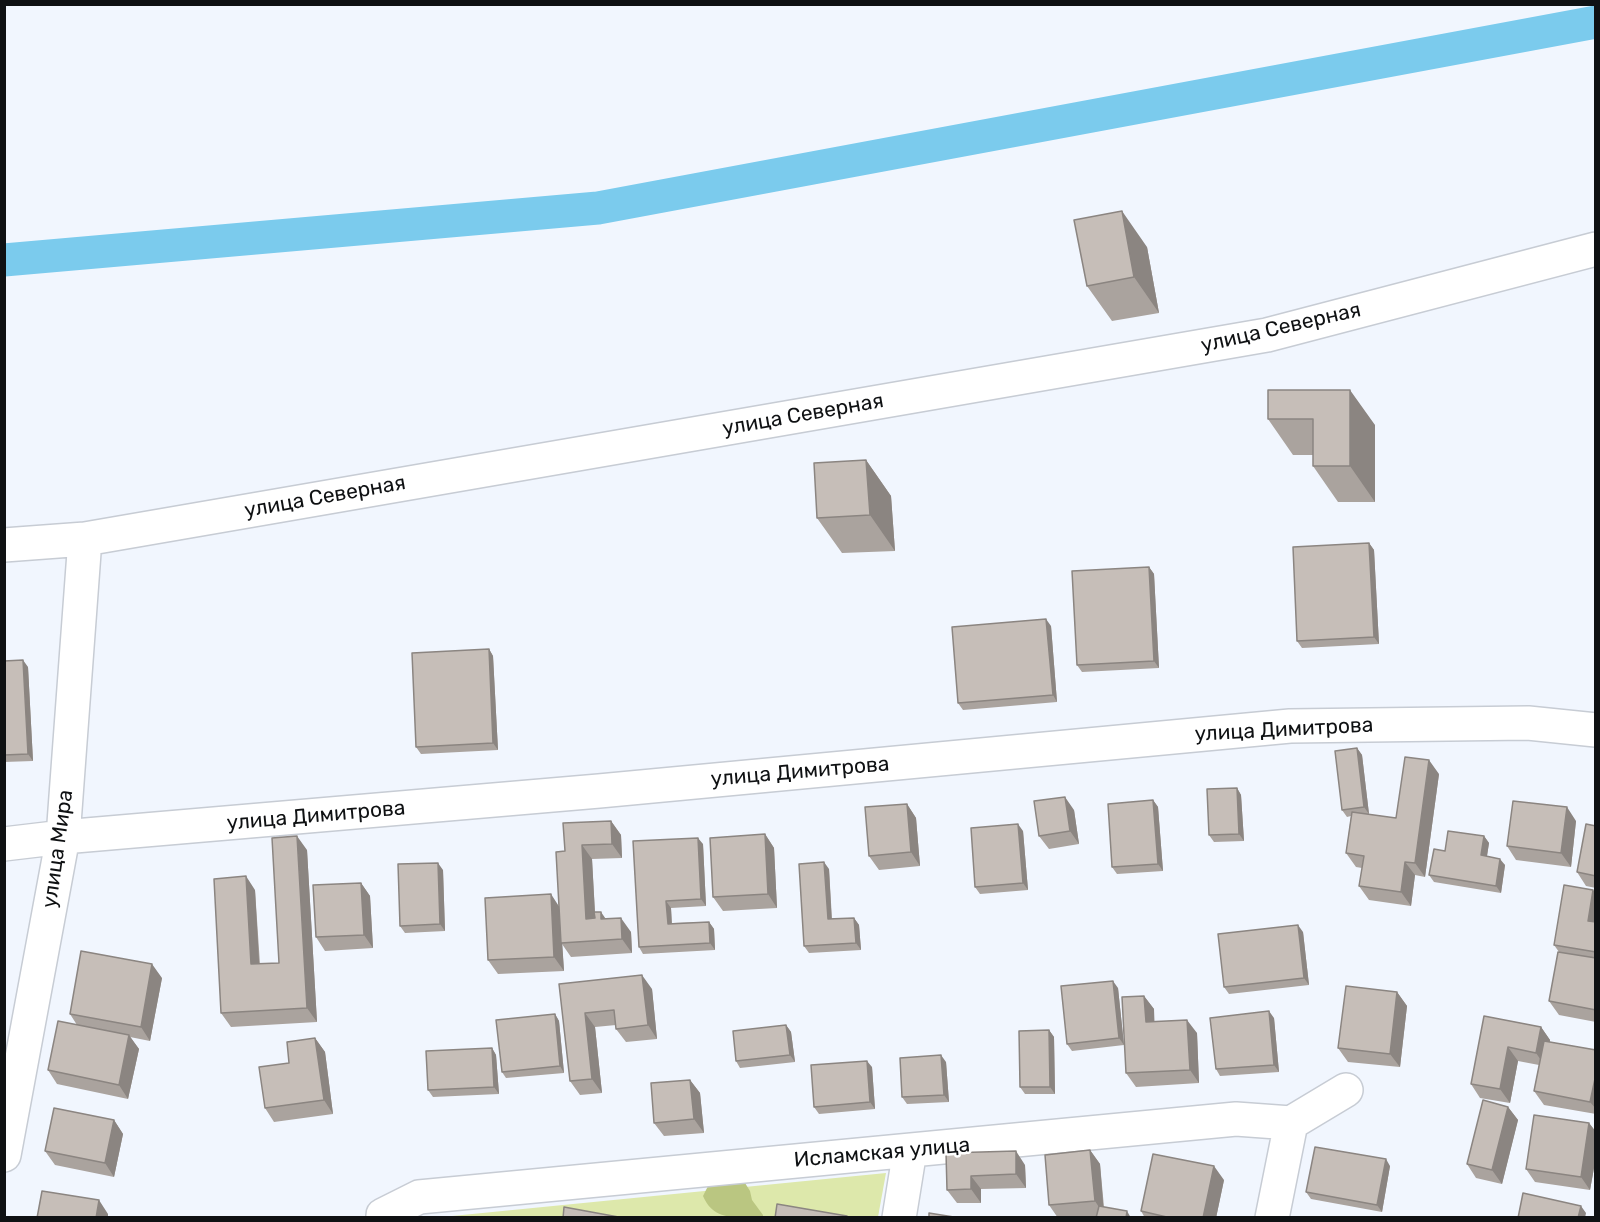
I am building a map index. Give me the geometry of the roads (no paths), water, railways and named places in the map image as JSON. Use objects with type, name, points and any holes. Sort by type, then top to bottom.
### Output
[{"type":"street","name":"улица Северная","points":[[4,545],[85,538],[1267,335],[1596,249]]},
{"type":"street","name":"улица Мира","points":[[4,1155],[63,837],[85,538]]},
{"type":"street","name":"улица Димитрова","points":[[4,844],[1290,726],[1528,723],[1596,729]]},
{"type":"street","points":[[1272,1218],[1291,1123],[1346,1089]]},
{"type":"street","name":"Исламская улица","points":[[383,1218],[383,1215],[419,1197],[1236,1119],[1291,1123]]},
{"type":"street","points":[[899,1218],[910,1150]]},
{"type":"waterway","points":[[4,260],[598,208],[1596,22]]}]
